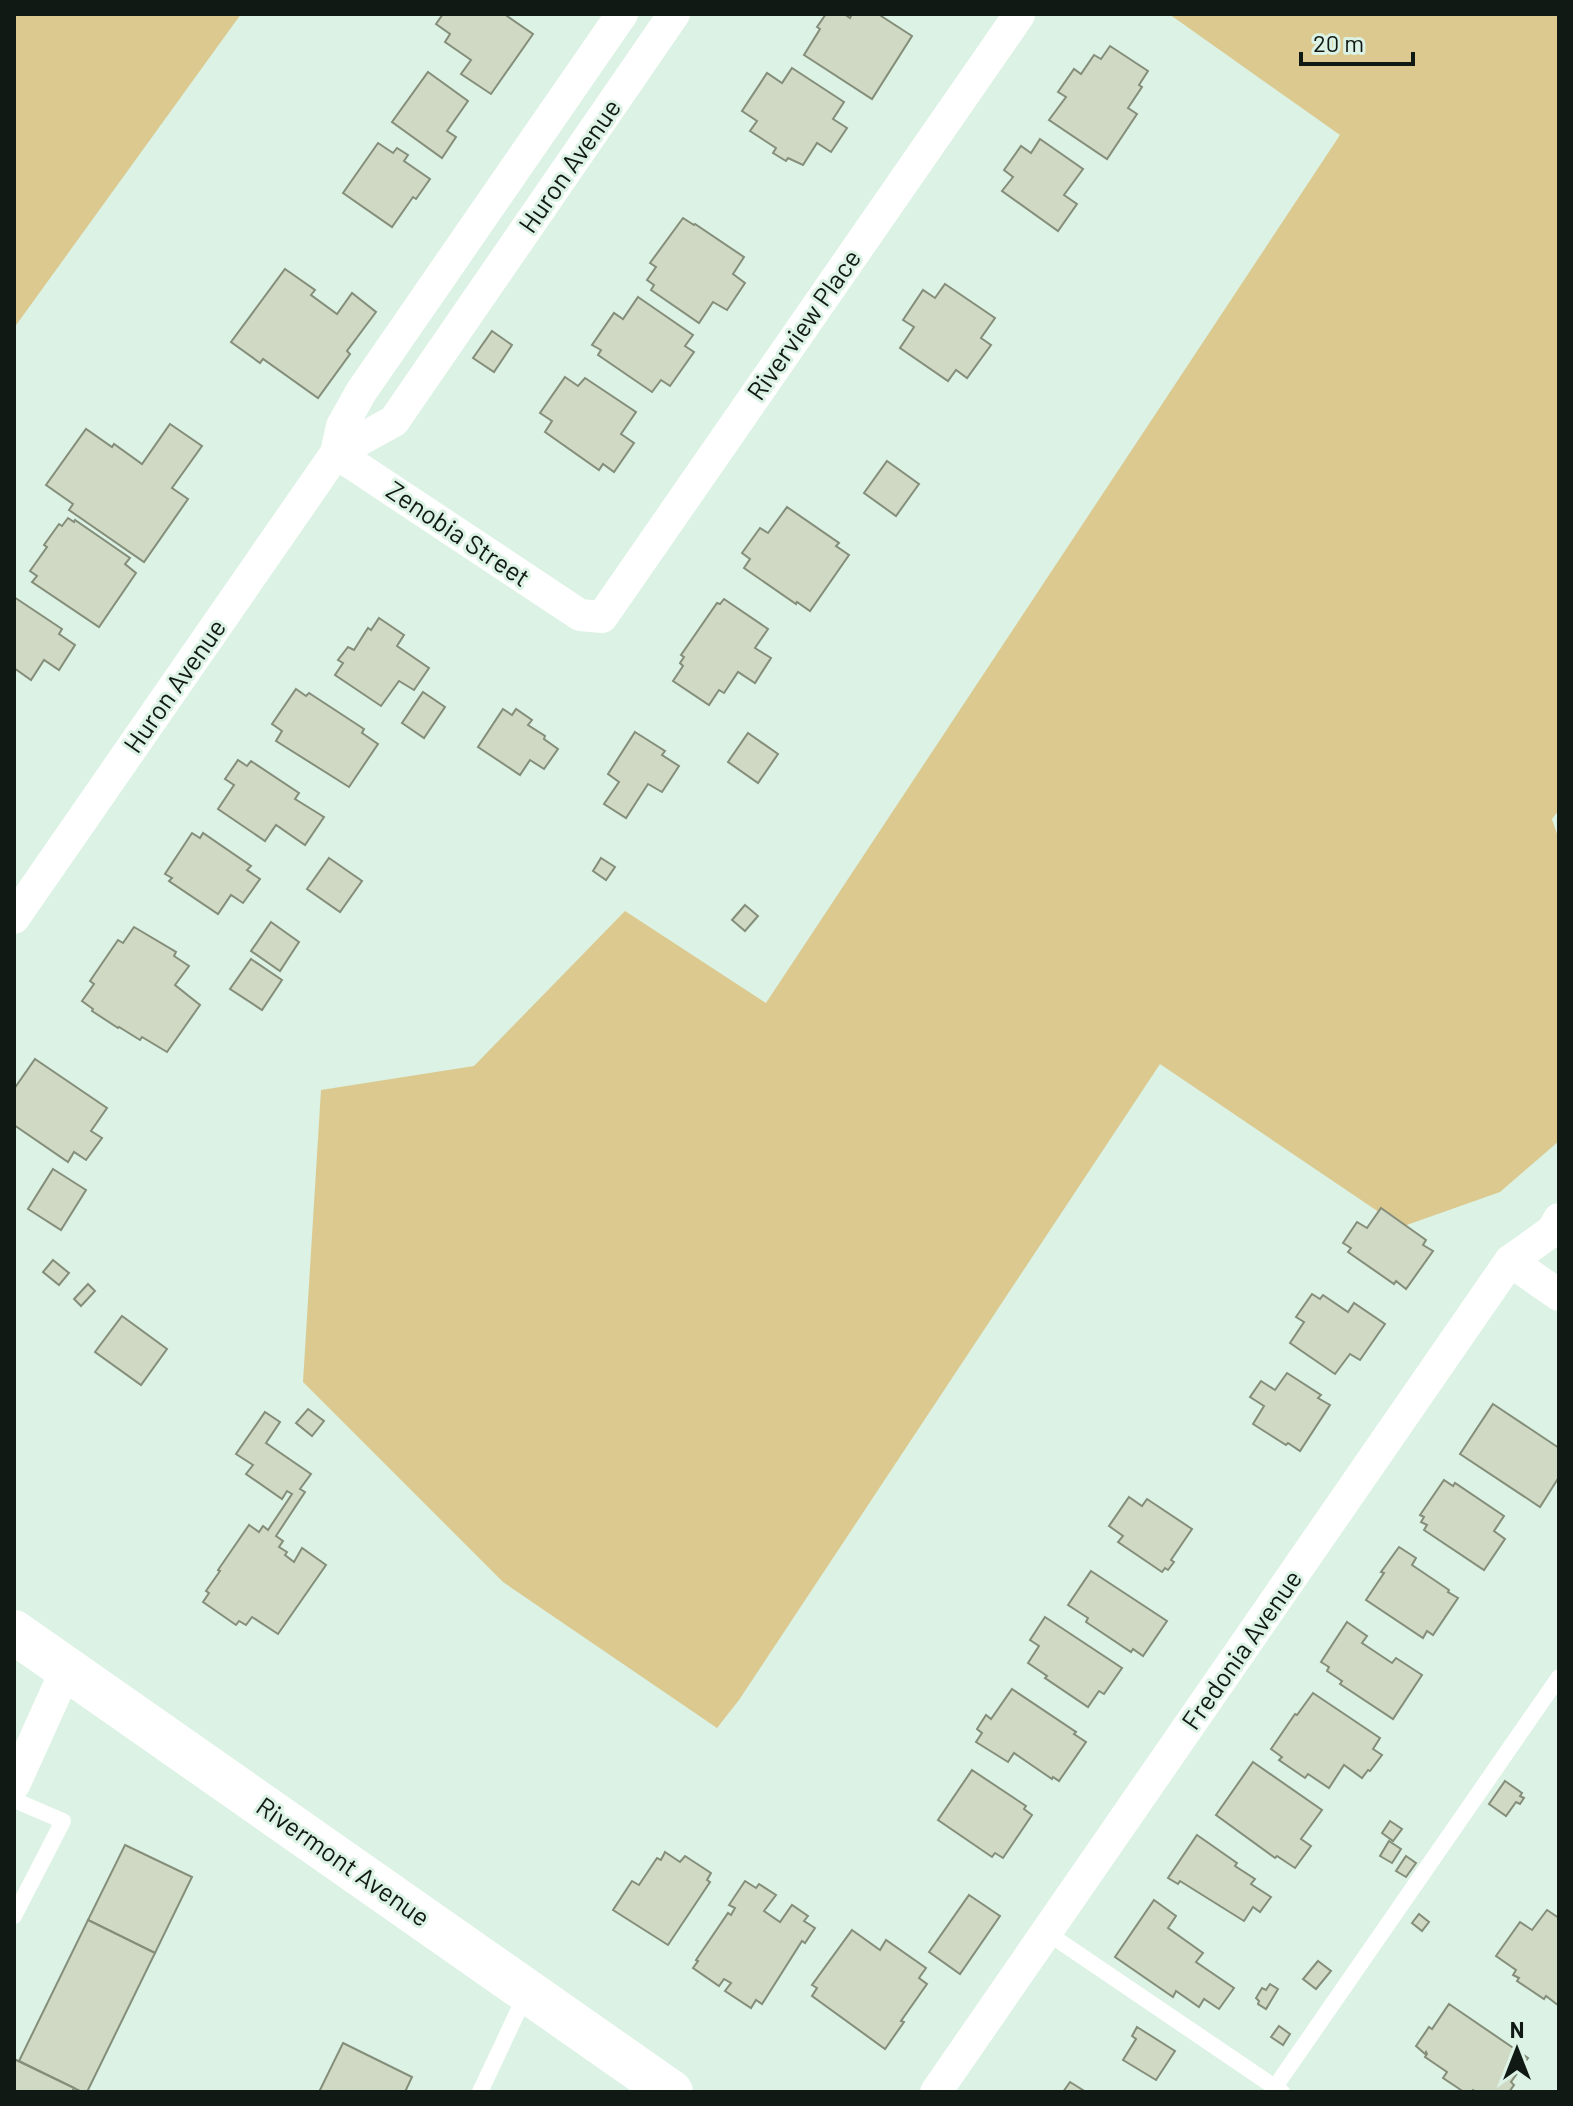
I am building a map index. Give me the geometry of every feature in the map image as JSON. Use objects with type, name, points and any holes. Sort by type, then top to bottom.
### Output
[{"type":"main road","name":"Rivermont Avenue","points":[[14,1632],[671,2092]]},
{"type":"street","name":"Huron Avenue","points":[[14,918],[336,453],[342,426],[361,392],[622,14]]},
{"type":"street","name":"Huron Avenue","points":[[336,453],[394,421],[674,14]]},
{"type":"street","name":"Riverview Place","points":[[580,615],[602,617],[1019,15]]},
{"type":"street","name":"Zenobia Street","points":[[336,453],[580,615]]},
{"type":"street","name":"Fredonia Avenue","points":[[936,2092],[1510,1261],[1552,1231],[1559,1219]]},
{"type":"street","points":[[1510,1261],[1559,1295]]},
{"type":"street","points":[[14,1785],[67,1668]]},
{"type":"lane","points":[[1046,1932],[1279,2090],[1559,1677]]},
{"type":"lane","points":[[14,1800],[63,1821],[14,1916]]},
{"type":"lane","points":[[480,2092],[527,1991]]},
{"type":"shaded area","points":[[14,14],[241,14],[14,328]]},
{"type":"shaded area","points":[[1169,14],[1559,14],[1559,810],[1552,819],[1559,840],[1559,1141],[1500,1192],[1401,1227],[1160,1064],[739,1700],[717,1728],[503,1582],[303,1382],[321,1090],[474,1066],[625,911],[766,1003],[1340,135]]},
{"type":"building","points":[[443,14],[504,14],[533,34],[491,94],[461,74],[471,60],[445,42],[450,34],[436,24]]},
{"type":"building","points":[[826,14],[844,14],[850,18],[852,14],[878,14],[912,36],[872,99],[804,55]]},
{"type":"building","points":[[1110,46],[1148,71],[1128,108],[1137,114],[1107,159],[1049,120],[1066,97],[1058,92],[1074,69],[1081,74],[1094,55],[1101,59]]},
{"type":"building","points":[[792,68],[844,102],[833,119],[847,128],[831,152],[817,143],[803,165],[788,158],[786,161],[773,153],[776,148],[750,131],[757,121],[742,111],[767,73],[782,83]]},
{"type":"building","points":[[428,72],[468,101],[447,131],[456,137],[442,158],[392,122]]},
{"type":"building","points":[[1040,139],[1083,169],[1064,195],[1077,204],[1058,231],[1002,191],[1013,177],[1004,170],[1021,146],[1031,153]]},
{"type":"building","points":[[378,143],[393,153],[397,148],[408,155],[404,161],[430,179],[392,227],[343,193]]},
{"type":"building","points":[[683,218],[744,257],[733,274],[745,283],[727,310],[713,302],[699,323],[651,290],[654,285],[647,280],[656,267],[650,263]]},
{"type":"building","points":[[285,269],[315,290],[311,295],[337,314],[352,293],[376,312],[318,398],[263,359],[260,363],[231,342]]},
{"type":"building","points":[[945,284],[995,318],[981,338],[991,345],[967,378],[956,370],[948,381],[900,348],[914,327],[903,320],[923,290],[935,298]]},
{"type":"building","points":[[638,297],[693,335],[685,346],[694,352],[670,386],[661,380],[652,392],[598,355],[601,350],[592,345],[614,313],[623,319]]},
{"type":"building","points":[[492,331],[512,345],[494,372],[473,358]]},
{"type":"building","points":[[565,377],[578,386],[585,378],[636,412],[621,434],[634,443],[614,472],[603,464],[599,470],[545,432],[552,421],[540,413]]},
{"type":"building","points":[[170,424],[202,446],[172,488],[188,499],[144,562],[69,510],[73,504],[46,485],[86,429],[142,464]]},
{"type":"building","points":[[887,461],[919,484],[896,516],[864,493]]},
{"type":"building","points":[[787,507],[839,543],[836,546],[849,555],[810,611],[744,568],[750,559],[742,553],[760,528],[768,533]]},
{"type":"building","points":[[68,518],[130,558],[125,564],[136,573],[99,627],[32,582],[37,576],[30,571],[47,547],[44,545],[59,524],[62,526]]},
{"type":"building","points":[[14,597],[62,629],[59,634],[75,645],[59,670],[44,660],[31,680],[14,668]]},
{"type":"building","points":[[724,599],[768,629],[755,648],[771,658],[755,683],[738,672],[724,693],[719,690],[709,705],[673,681],[683,666],[680,663],[684,657],[681,655],[717,603]]},
{"type":"building","points":[[379,618],[404,635],[397,646],[429,668],[414,690],[399,681],[381,706],[335,675],[343,663],[338,660],[348,647],[354,650],[368,628],[371,630]]},
{"type":"building","points":[[296,689],[306,696],[309,693],[364,729],[362,733],[378,744],[349,787],[276,741],[282,731],[272,724]]},
{"type":"building","points":[[423,692],[445,707],[424,738],[402,723]]},
{"type":"building","points":[[503,709],[512,715],[516,709],[532,720],[528,725],[558,749],[544,769],[530,760],[520,775],[478,747]]},
{"type":"building","points":[[635,732],[665,751],[662,755],[679,766],[662,792],[648,784],[626,818],[604,804],[619,782],[608,774]]},
{"type":"building","points":[[748,733],[778,754],[758,783],[728,762]]},
{"type":"building","points":[[238,760],[247,766],[251,761],[299,793],[295,799],[324,817],[305,845],[276,825],[265,841],[218,809],[234,785],[225,779]]},
{"type":"building","points":[[192,833],[200,838],[203,833],[251,866],[247,870],[260,879],[243,903],[231,895],[218,914],[169,881],[172,878],[165,874]]},
{"type":"building","points":[[329,858],[362,881],[340,912],[307,889]]},
{"type":"building","points":[[601,858],[615,867],[606,880],[593,871]]},
{"type":"building","points":[[745,905],[758,916],[745,931],[732,920]]},
{"type":"building","points":[[271,922],[299,942],[280,971],[251,951]]},
{"type":"building","points":[[134,927],[176,952],[174,956],[189,966],[175,985],[200,1005],[167,1052],[142,1037],[140,1040],[118,1028],[82,1001],[94,984],[90,981],[118,940],[123,943]]},
{"type":"building","points":[[251,959],[282,980],[262,1010],[230,989]]},
{"type":"building","points":[[35,1059],[107,1108],[91,1131],[102,1138],[86,1160],[74,1152],[68,1162],[14,1125],[14,1089]]},
{"type":"building","points":[[53,1169],[86,1190],[61,1230],[28,1209]]},
{"type":"building","points":[[1381,1208],[1426,1240],[1423,1245],[1433,1251],[1406,1289],[1348,1252],[1351,1248],[1343,1243],[1357,1222],[1367,1228]]},
{"type":"building","points":[[53,1260],[69,1273],[59,1285],[43,1272]]},
{"type":"building","points":[[88,1284],[95,1291],[81,1306],[74,1299]]},
{"type":"building","points":[[1312,1294],[1320,1299],[1323,1295],[1348,1312],[1354,1303],[1385,1324],[1360,1360],[1350,1354],[1335,1374],[1290,1343],[1304,1322],[1296,1317]]},
{"type":"building","points":[[122,1316],[167,1349],[141,1385],[95,1352]]},
{"type":"building","points":[[1287,1373],[1321,1395],[1318,1398],[1330,1405],[1300,1451],[1253,1424],[1264,1406],[1250,1397],[1261,1381],[1275,1390]]},
{"type":"building","points":[[1493,1404],[1559,1448],[1559,1477],[1540,1507],[1460,1454]]},
{"type":"building","points":[[308,1409],[324,1421],[312,1436],[296,1423]]},
{"type":"building","points":[[265,1412],[280,1422],[266,1443],[311,1474],[300,1489],[305,1492],[276,1536],[283,1541],[279,1547],[294,1562],[302,1548],[326,1565],[278,1634],[252,1617],[246,1625],[239,1621],[236,1625],[203,1602],[218,1570],[249,1525],[259,1532],[263,1526],[268,1530],[292,1494],[287,1491],[282,1499],[246,1474],[253,1465],[236,1454]]},
{"type":"building","points":[[1444,1480],[1453,1486],[1455,1483],[1504,1516],[1494,1531],[1505,1539],[1484,1570],[1424,1530],[1427,1525],[1421,1522],[1424,1517],[1420,1515]]},
{"type":"building","points":[[1129,1497],[1142,1506],[1147,1499],[1192,1529],[1171,1560],[1174,1562],[1168,1570],[1165,1568],[1162,1572],[1118,1542],[1123,1536],[1109,1526]]},
{"type":"building","points":[[1399,1547],[1416,1558],[1412,1565],[1458,1598],[1433,1635],[1427,1631],[1423,1638],[1366,1600]]},
{"type":"building","points":[[1091,1571],[1167,1621],[1143,1656],[1133,1649],[1131,1652],[1086,1622],[1088,1618],[1068,1605]]},
{"type":"building","points":[[1045,1617],[1122,1668],[1104,1694],[1099,1691],[1088,1707],[1028,1663],[1039,1646],[1030,1640]]},
{"type":"building","points":[[1347,1622],[1367,1636],[1362,1643],[1392,1663],[1396,1658],[1422,1675],[1393,1719],[1340,1684],[1342,1681],[1327,1671],[1329,1667],[1321,1662]]},
{"type":"building","points":[[1012,1689],[1086,1742],[1059,1781],[1014,1753],[1008,1762],[976,1742],[982,1733],[977,1729],[986,1715],[991,1719]]},
{"type":"building","points":[[1313,1693],[1380,1738],[1373,1749],[1382,1755],[1362,1778],[1344,1765],[1329,1788],[1308,1774],[1305,1778],[1279,1760],[1282,1757],[1271,1749]]},
{"type":"building","points":[[1253,1762],[1322,1810],[1301,1839],[1311,1846],[1295,1868],[1277,1856],[1275,1858],[1216,1815]]},
{"type":"building","points":[[972,1770],[1026,1806],[1024,1809],[1032,1815],[1003,1858],[995,1853],[992,1857],[938,1820]]},
{"type":"building","points":[[1505,1781],[1524,1798],[1520,1804],[1516,1802],[1506,1816],[1489,1804]]},
{"type":"building","points":[[1390,1821],[1402,1829],[1393,1841],[1382,1833]]},
{"type":"building","points":[[1197,1835],[1237,1863],[1235,1866],[1255,1879],[1251,1884],[1271,1897],[1260,1912],[1253,1907],[1244,1921],[1180,1881],[1178,1884],[1168,1878]]},
{"type":"building","points":[[1389,1841],[1401,1849],[1392,1863],[1380,1856]]},
{"type":"building","points":[[125,1845],[192,1877],[155,1953],[88,1920]]},
{"type":"building","points":[[665,1852],[680,1862],[685,1856],[711,1873],[707,1880],[710,1882],[668,1945],[613,1910],[632,1881],[639,1885],[657,1858],[661,1860]]},
{"type":"building","points":[[1406,1856],[1416,1863],[1406,1877],[1396,1871]]},
{"type":"building","points":[[745,1881],[756,1888],[759,1884],[776,1895],[764,1911],[780,1922],[792,1905],[808,1916],[804,1921],[815,1928],[805,1943],[802,1941],[762,2004],[756,2000],[751,2008],[725,1991],[731,1983],[724,1979],[719,1986],[693,1968],[728,1913],[731,1915],[735,1908],[729,1905]]},
{"type":"building","points":[[969,1895],[1000,1916],[960,1974],[929,1952]]},
{"type":"building","points":[[1154,1900],[1176,1916],[1168,1928],[1203,1953],[1196,1962],[1234,1988],[1219,2009],[1204,1999],[1199,2007],[1176,1991],[1173,1997],[1115,1957]]},
{"type":"building","points":[[1547,1910],[1559,1918],[1559,2006],[1517,1981],[1519,1978],[1513,1975],[1516,1970],[1496,1956],[1520,1922],[1532,1930]]},
{"type":"building","points":[[1419,1914],[1429,1922],[1422,1931],[1412,1923]]},
{"type":"building","points":[[88,1920],[155,1953],[87,2092],[82,2092],[19,2061]]},
{"type":"building","points":[[852,1930],[880,1950],[886,1940],[926,1968],[919,1978],[927,1984],[885,2049],[812,1996],[817,1988],[812,1985]]},
{"type":"building","points":[[1318,1961],[1331,1971],[1316,1989],[1303,1979]]},
{"type":"building","points":[[1270,1984],[1278,1989],[1266,2009],[1258,2004],[1256,1998],[1262,1988],[1266,1990]]},
{"type":"building","points":[[1449,2004],[1528,2058],[1511,2082],[1514,2085],[1509,2092],[1464,2092],[1443,2078],[1447,2072],[1425,2057],[1426,2052],[1416,2046]]},
{"type":"building","points":[[1279,2026],[1290,2034],[1283,2045],[1271,2037]]},
{"type":"building","points":[[1137,2027],[1175,2051],[1156,2080],[1123,2060],[1136,2039],[1132,2036]]},
{"type":"building","points":[[343,2043],[412,2077],[405,2092],[319,2092]]},
{"type":"building","points":[[14,2059],[74,2088],[72,2092],[14,2092]]},
{"type":"building","points":[[1070,2082],[1086,2092],[1063,2092]]}]
